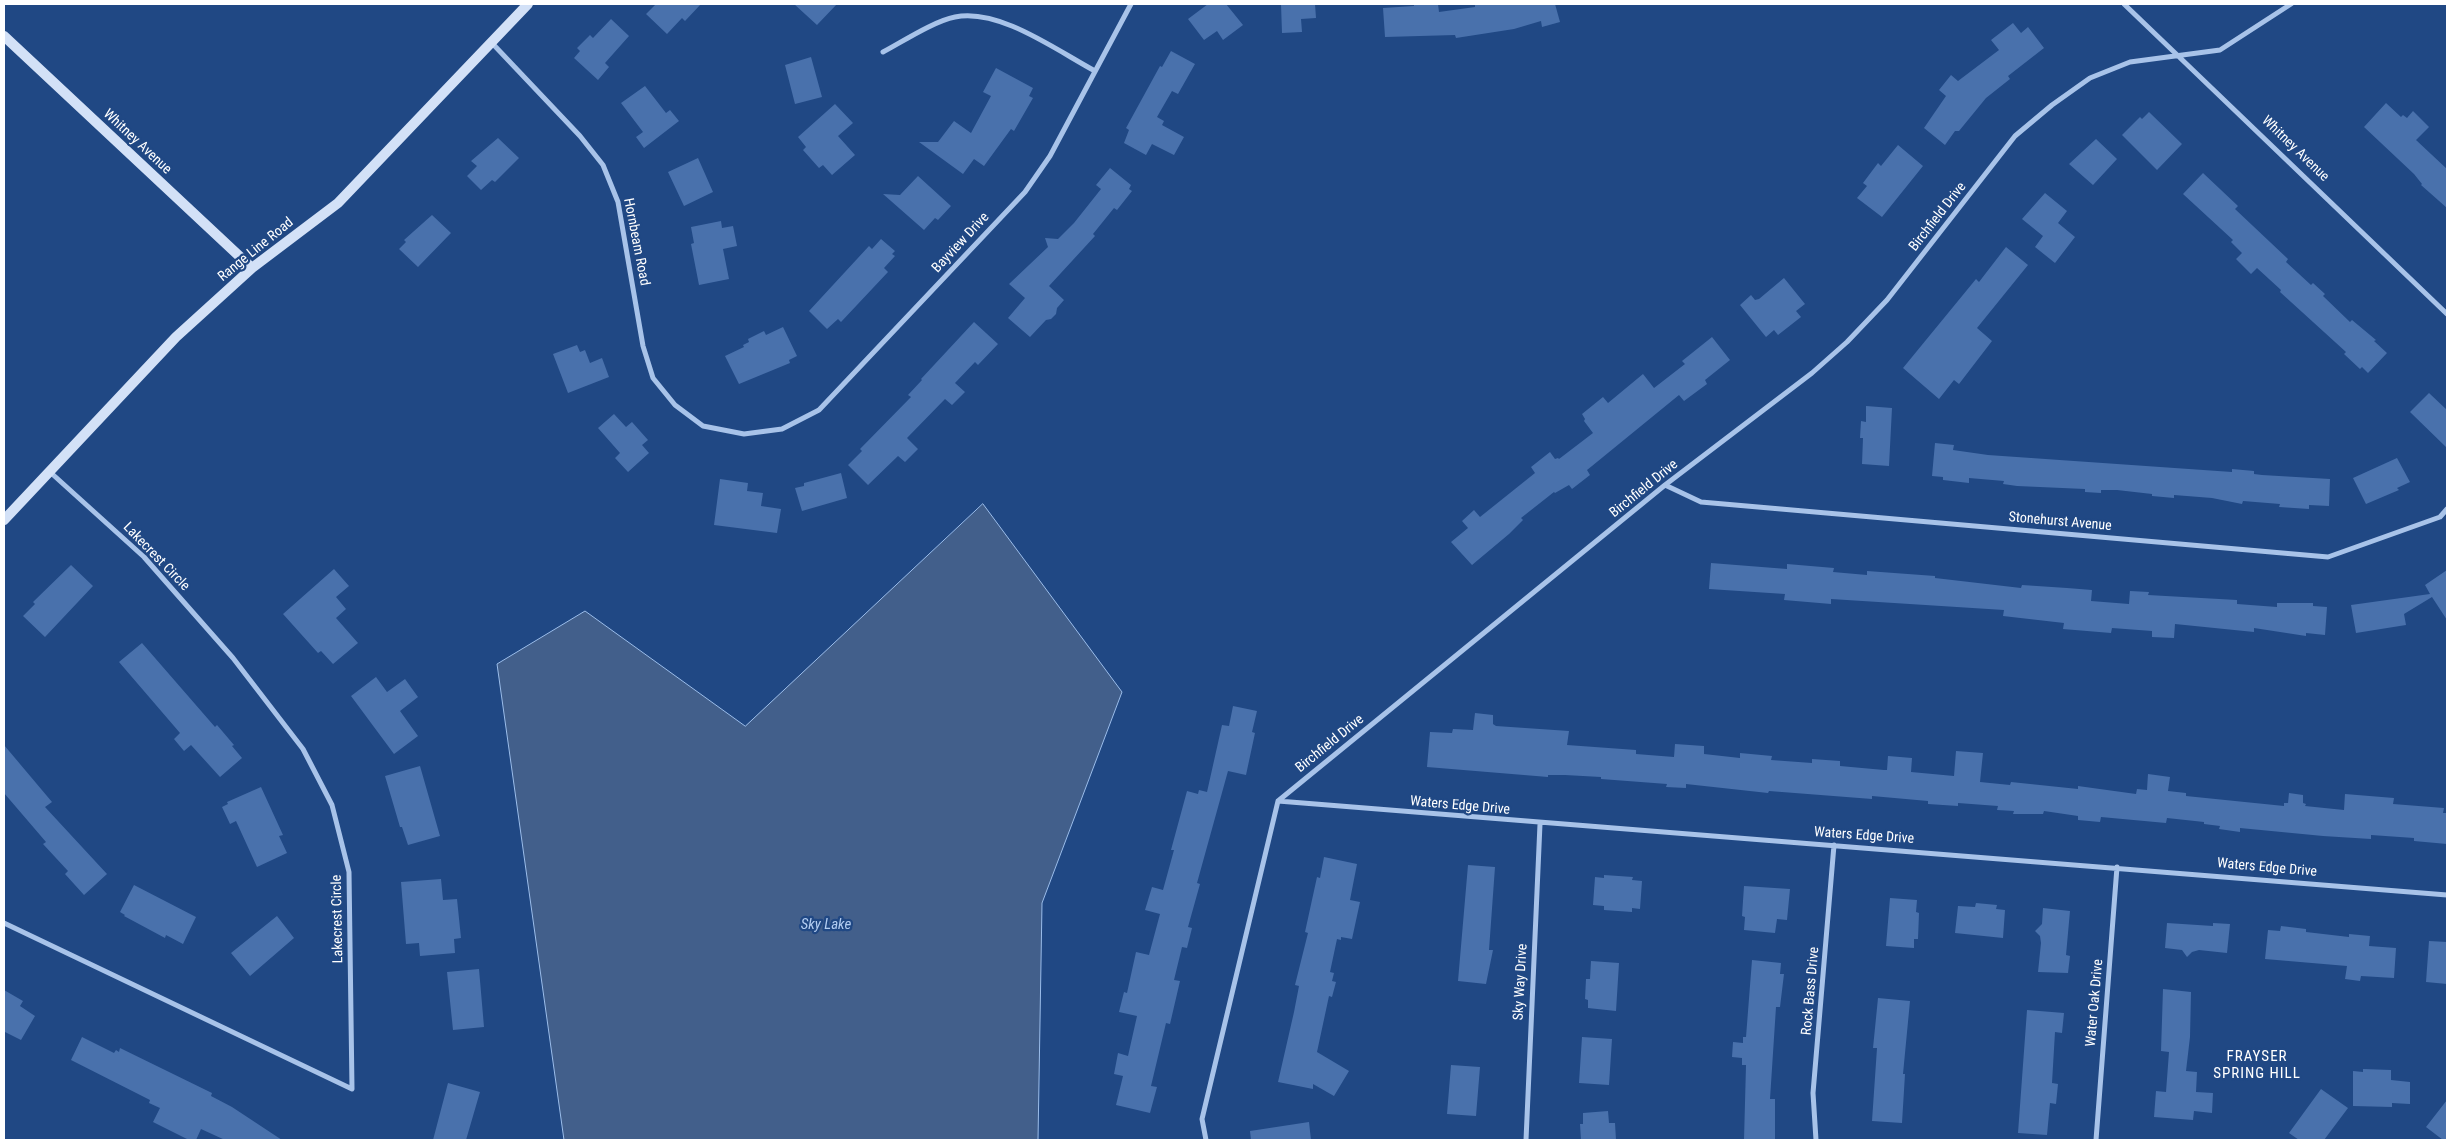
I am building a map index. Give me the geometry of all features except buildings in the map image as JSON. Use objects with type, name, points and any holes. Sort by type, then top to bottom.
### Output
[{"type":"main road","name":"Range Line Road","points":[[4,520],[176,336],[252,268],[338,203],[528,4]]},
{"type":"main road","name":"Whitney Avenue","points":[[4,36],[252,268]]},
{"type":"street","name":"Bayview Drive","points":[[744,434],[782,429],[819,410],[1025,192],[1050,156],[1131,4]]},
{"type":"street","name":"Whitney Avenue","points":[[2124,4],[2447,314]]},
{"type":"street","name":"Birchfield Drive","points":[[1278,801],[1665,486],[1812,373],[1847,342],[1887,300],[2014,136],[2052,105],[2090,78],[2130,62],[2177,54],[2220,50],[2291,4]]},
{"type":"street","points":[[883,52],[954,17],[984,16],[1005,22],[1095,71]]},
{"type":"street","name":"Hornbeam Road","points":[[491,42],[580,136],[603,165],[618,202],[643,346],[653,378],[675,405],[703,426],[744,434]]},
{"type":"street","name":"Lakecrest Circle","points":[[4,924],[352,1089],[349,872],[332,804],[303,749],[233,658],[144,557],[49,472]]},
{"type":"street","name":"Stonehurst Avenue","points":[[1665,486],[1701,502],[2328,557],[2440,517],[2447,509]]},
{"type":"street","points":[[1206,1140],[1202,1119],[1278,801]]},
{"type":"street","name":"Waters Edge Drive","points":[[1278,801],[1540,824],[2117,867],[2447,895]]},
{"type":"street","name":"Sky Way Drive","points":[[1526,1140],[1540,824]]},
{"type":"street","name":"Rock Bass Drive","points":[[1816,1140],[1814,1093],[1834,845]]},
{"type":"street","name":"Water Oak Drive","points":[[2096,1140],[2117,867]]},
{"type":"water","name":"Sky Lake","points":[[983,504],[1122,692],[1042,903],[1038,1140],[564,1140],[497,664],[585,611],[745,726]]},
{"type":"district","name":"FRAYSER SPRING HILL","points":[[2257,1066]]}]
